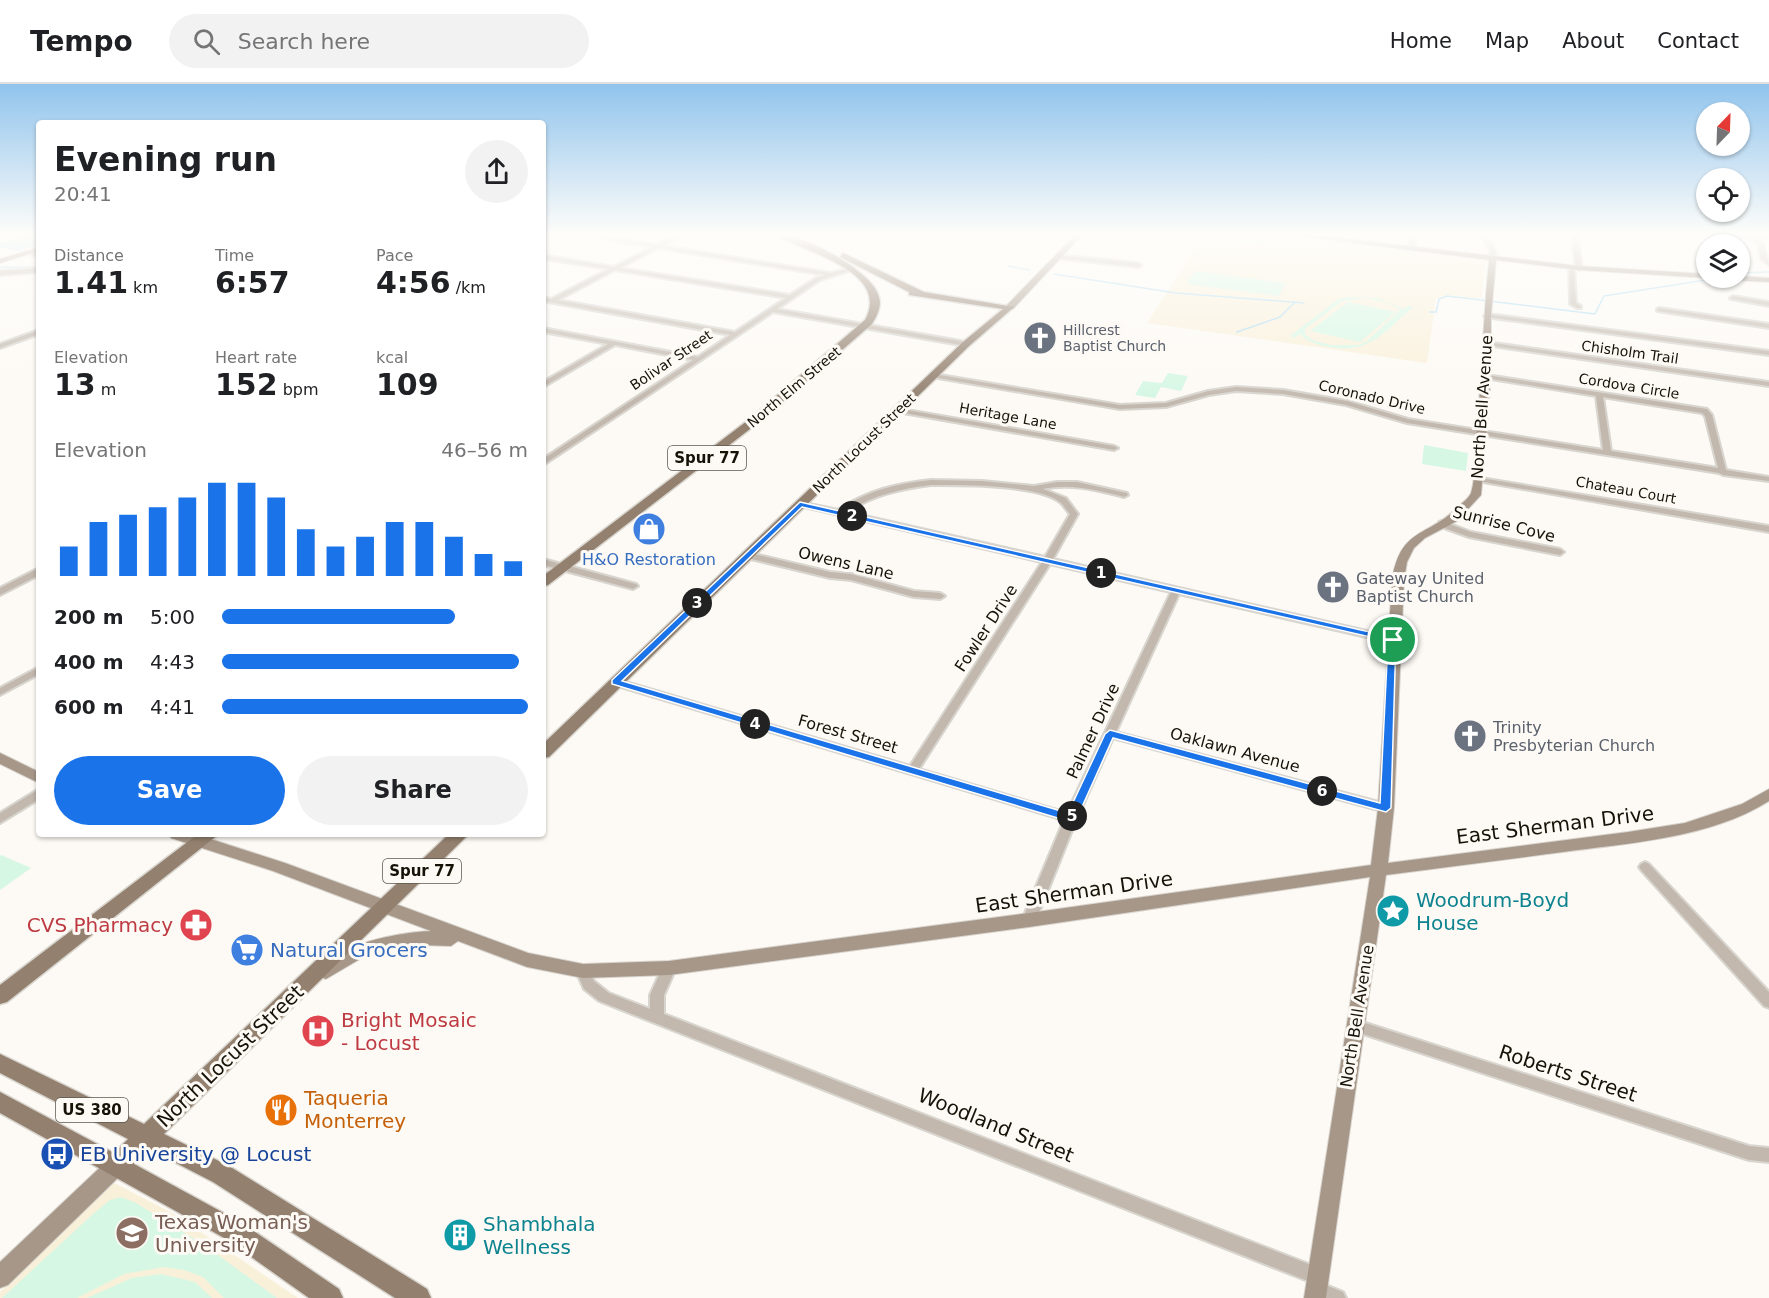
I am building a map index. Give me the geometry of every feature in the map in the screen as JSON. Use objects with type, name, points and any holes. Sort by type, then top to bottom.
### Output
[{"type":"main road","points":[[879,290],[885,294],[1007,309]]},
{"type":"main road","points":[[911,290],[920,293]]},
{"type":"main road","points":[[995,304],[1008,301],[1021,290]]},
{"type":"main road","name":"North Locust Street","points":[[546,750],[966,344],[1028,290]]},
{"type":"main road","name":"North Bell Avenue","points":[[1316,1288],[1379,869],[1386,808],[1393,640],[1398,580],[1409,546],[1421,536],[1453,519],[1476,495],[1486,376],[1490,290]]},
{"type":"main road","points":[[885,294],[920,293],[995,304],[1007,309]]},
{"type":"main road","points":[[866,327],[875,307],[885,294]]},
{"type":"main road","name":"North Elm Street","points":[[546,580],[747,426],[866,327]]},
{"type":"main road","points":[[0,758],[36,776]]},
{"type":"main road","name":"East Sherman Drive","points":[[193,837],[527,960],[583,971],[669,968],[1029,920],[1379,869],[1571,846],[1686,828],[1746,808],[1769,794]]},
{"type":"main road","points":[[0,996],[193,837]]},
{"type":"main road","name":"North Locust Street","points":[[0,1277],[457,837]]},
{"type":"main road","points":[[277,1011],[345,957],[405,939],[434,937],[470,940]]},
{"type":"main road","name":"US 380","points":[[0,1063],[221,1174],[418,1298]]},
{"type":"main road","name":"US 380","points":[[0,1102],[234,1231],[330,1298]]},
{"type":"street","points":[[546,304],[573,290]]},
{"type":"street","points":[[745,290],[791,297]]},
{"type":"street","name":"Bolivar Street","points":[[546,461],[803,290]]},
{"type":"street","points":[[1574,290],[1574,304],[1579,307]]},
{"type":"street","points":[[1733,298],[1769,304]]},
{"type":"street","points":[[546,300],[738,334]]},
{"type":"street","points":[[1488,306],[1769,353]]},
{"type":"street","points":[[772,310],[966,344]]},
{"type":"street","points":[[1659,310],[1769,326]]},
{"type":"street","points":[[546,331],[700,359]]},
{"type":"street","points":[[0,346],[36,333]]},
{"type":"street","points":[[546,383],[614,343]]},
{"type":"street","name":"Chisholm Trail","points":[[1487,344],[1769,384]]},
{"type":"street","name":"Coronado Drive","points":[[934,376],[1120,407],[1166,405],[1219,391],[1272,391],[1347,403],[1407,421],[1769,479]]},
{"type":"street","name":"Cordova Circle","points":[[1486,376],[1704,411],[1708,415],[1723,473]]},
{"type":"street","points":[[1599,394],[1606,453]]},
{"type":"street","name":"Heritage Lane","points":[[898,410],[1114,448]]},
{"type":"street","name":"Chateau Court","points":[[1478,479],[1769,529]]},
{"type":"street","points":[[840,513],[853,502],[868,495],[926,484],[986,483],[1032,488],[1074,484],[1124,495]]},
{"type":"street","name":"Fowler Drive","points":[[913,770],[1069,524],[1073,511],[1064,500],[1032,488]]},
{"type":"street","points":[[800,504],[1393,640]]},
{"type":"street","name":"Sunrise Cove","points":[[1442,524],[1477,536],[1560,552]]},
{"type":"street","name":"Owens Lane","points":[[747,555],[851,577],[914,594],[940,596]]},
{"type":"street","points":[[546,563],[633,586]]},
{"type":"street","points":[[0,592],[36,574]]},
{"type":"street","name":"Palmer Drive","points":[[1029,920],[1071,818],[1176,590]]},
{"type":"street","points":[[0,692],[36,672]]},
{"type":"street","name":"Forest Street","points":[[615,682],[1071,818]]},
{"type":"street","name":"Oaklawn Avenue","points":[[1110,734],[1386,808]]},
{"type":"street","points":[[0,819],[36,795]]},
{"type":"street","points":[[1645,867],[1769,1002]]},
{"type":"street","points":[[657,1015],[657,995],[669,968]]},
{"type":"street","name":"Woodland Street","points":[[583,971],[589,985],[604,997],[657,1015],[1337,1298]]},
{"type":"street","name":"Roberts Street","points":[[1356,1026],[1749,1153],[1769,1155]]},
{"type":"shaded area","points":[[1169,290],[1482,290],[1481,299],[1447,295],[1436,298],[1427,363],[1147,323]]},
{"type":"shaded area","name":"Texas Woman's University","points":[[114,1183],[174,1214],[298,1298],[0,1298],[0,1292]]},
{"type":"green space","points":[[1230,290],[1282,290],[1279,296]]},
{"type":"green space","points":[[1347,297],[1377,298],[1404,309],[1408,306],[1413,307],[1376,339],[1356,347],[1329,347],[1313,343],[1300,334],[1294,338],[1290,336],[1337,300]],"holes":[[[1367,298],[1389,303],[1400,310],[1367,341],[1359,345],[1330,345],[1312,340],[1305,334],[1305,329],[1342,301]]]},
{"type":"green space","points":[[1348,302],[1396,312],[1360,342],[1310,331]]},
{"type":"green space","points":[[1168,373],[1188,376],[1181,391],[1161,387],[1155,398],[1135,395],[1143,381],[1162,383]]},
{"type":"green space","points":[[1424,445],[1468,453],[1466,471],[1422,464]]},
{"type":"green space","points":[[0,856],[31,868],[0,890]]},
{"type":"green space","name":"Texas Woman's University","points":[[121,1197],[136,1203],[204,1245],[277,1298],[224,1298],[203,1277],[184,1270],[164,1267],[124,1274],[77,1298],[2,1298],[93,1214],[110,1200]]},
{"type":"green space","points":[[161,1274],[195,1282],[212,1298],[87,1298],[132,1278]]},
{"type":"waterway","points":[[1155,290],[1295,302]]},
{"type":"waterway","points":[[1430,312],[1436,312],[1439,299],[1447,296],[1595,314],[1604,296],[1644,290]]},
{"type":"waterway","points":[[1237,332],[1280,317],[1295,302]]},
{"type":"waterway","points":[[1295,302],[1304,303]]},
{"type":"place","name":"Hillcrest Baptist Church","points":[[1040,338]]},
{"type":"place","name":"H&O Restoration","points":[[649,529]]},
{"type":"place","name":"Gateway United Baptist Church","points":[[1333,587]]},
{"type":"place","name":"Trinity Presbyterian Church","points":[[1470,736]]},
{"type":"place","name":"Woodrum-Boyd House","points":[[1393,911]]},
{"type":"place","name":"CVS Pharmacy","points":[[196,925]]},
{"type":"place","name":"Natural Grocers","points":[[247,950]]},
{"type":"place","name":"Bright Mosaic - Locust","points":[[318,1031]]},
{"type":"place","name":"Taqueria Monterrey","points":[[281,1110]]},
{"type":"place","name":"EB University @ Locust","points":[[57,1154]]},
{"type":"place","name":"Texas Woman's University","points":[[132,1233]]},
{"type":"place","name":"Shambhala Wellness","points":[[460,1235]]},
{"type":"route","points":[[800,504],[1393,640],[1386,808],[1110,734],[1071,818],[615,682],[800,504]]}]
